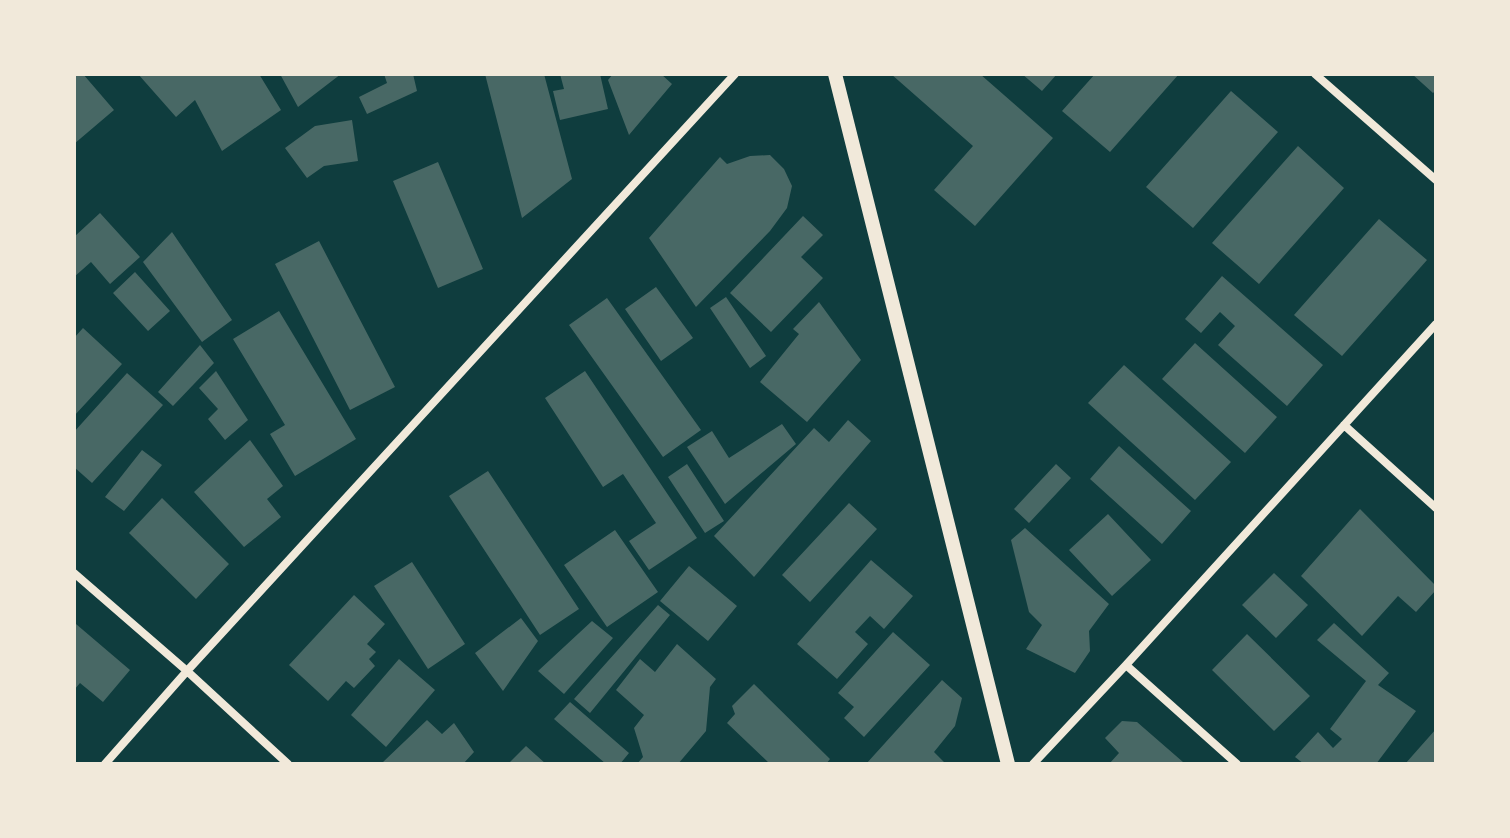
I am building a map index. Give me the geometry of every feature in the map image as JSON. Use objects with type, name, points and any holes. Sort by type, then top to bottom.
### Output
[{"type":"street","points":[[105,764],[735,74]]},
{"type":"street","points":[[835,74],[1008,764]]},
{"type":"street","points":[[1315,74],[1436,180]]},
{"type":"street","points":[[1033,764],[1436,324]]},
{"type":"street","points":[[1344,425],[1436,508]]},
{"type":"street","points":[[74,573],[288,764]]},
{"type":"street","points":[[1126,665],[1237,764]]},
{"type":"building","points":[[74,74],[83,74],[114,110],[74,144]]},
{"type":"building","points":[[138,74],[259,74],[281,110],[222,151],[195,100],[176,117]]},
{"type":"building","points":[[280,74],[341,74],[298,107]]},
{"type":"building","points":[[384,74],[413,74],[417,91],[367,114],[359,97],[387,83]]},
{"type":"building","points":[[485,74],[544,74],[572,179],[522,218]]},
{"type":"building","points":[[560,74],[600,74],[608,109],[560,120],[553,91],[564,89]]},
{"type":"building","points":[[613,74],[661,74],[672,84],[629,135],[608,80]]},
{"type":"building","points":[[891,74],[980,74],[1053,138],[975,226],[934,190],[973,146]]},
{"type":"building","points":[[1022,74],[1057,74],[1042,91]]},
{"type":"building","points":[[1095,74],[1179,74],[1110,152],[1062,111]]},
{"type":"building","points":[[1412,74],[1436,74],[1436,90],[1433,93]]},
{"type":"building","points":[[1231,91],[1278,132],[1193,228],[1146,187]]},
{"type":"building","points":[[352,120],[358,161],[324,166],[307,178],[285,148],[315,126]]},
{"type":"building","points":[[1298,146],[1344,188],[1259,284],[1212,243]]},
{"type":"building","points":[[770,155],[784,169],[792,186],[787,208],[770,231],[696,307],[649,238],[720,157],[727,164],[750,156]]},
{"type":"building","points":[[438,162],[483,269],[438,288],[393,181]]},
{"type":"building","points":[[100,213],[140,257],[110,284],[91,262],[74,277],[74,237]]},
{"type":"building","points":[[803,216],[823,235],[801,257],[823,278],[771,332],[730,293]]},
{"type":"building","points":[[1379,219],[1427,260],[1342,356],[1294,315]]},
{"type":"building","points":[[172,232],[232,320],[202,342],[143,262]]},
{"type":"building","points":[[319,241],[395,387],[350,410],[275,264]]},
{"type":"building","points":[[135,272],[170,311],[148,331],[113,293]]},
{"type":"building","points":[[1222,276],[1323,365],[1287,406],[1218,345],[1235,326],[1220,312],[1201,333],[1185,319]]},
{"type":"building","points":[[656,287],[693,338],[661,361],[625,309]]},
{"type":"building","points":[[726,297],[766,356],[750,368],[710,308]]},
{"type":"building","points":[[607,298],[701,430],[663,457],[569,325]]},
{"type":"building","points":[[819,302],[861,360],[807,422],[760,382],[799,334],[793,329]]},
{"type":"building","points":[[279,311],[356,439],[295,476],[270,434],[285,425],[233,339]]},
{"type":"building","points":[[83,328],[122,364],[74,416],[74,338]]},
{"type":"building","points":[[1195,343],[1277,417],[1245,453],[1162,379]]},
{"type":"building","points":[[200,345],[214,363],[173,406],[158,392]]},
{"type":"building","points":[[1124,365],[1231,462],[1195,500],[1088,403]]},
{"type":"building","points":[[216,371],[248,420],[225,440],[208,419],[218,409],[199,388]]},
{"type":"building","points":[[585,371],[697,538],[649,570],[629,541],[656,523],[623,474],[603,487],[545,398]]},
{"type":"building","points":[[127,373],[163,405],[92,483],[74,467],[74,432]]},
{"type":"building","points":[[848,420],[871,441],[754,577],[714,536],[814,428],[829,442]]},
{"type":"building","points":[[782,424],[796,444],[725,504],[687,447],[712,431],[729,458]]},
{"type":"building","points":[[250,440],[283,486],[267,499],[281,517],[244,547],[194,492]]},
{"type":"building","points":[[1119,446],[1191,511],[1162,544],[1090,479]]},
{"type":"building","points":[[142,450],[162,465],[124,511],[105,497]]},
{"type":"building","points":[[687,464],[724,521],[705,533],[668,477]]},
{"type":"building","points":[[1056,464],[1071,478],[1029,523],[1014,509]]},
{"type":"building","points":[[488,471],[579,609],[540,635],[449,496]]},
{"type":"building","points":[[162,498],[229,564],[196,599],[129,533]]},
{"type":"building","points":[[849,503],[877,529],[810,602],[782,575]]},
{"type":"building","points":[[1360,509],[1436,586],[1436,590],[1416,612],[1398,596],[1362,636],[1301,576]]},
{"type":"building","points":[[1108,514],[1151,560],[1112,596],[1069,550]]},
{"type":"building","points":[[1025,528],[1109,604],[1089,631],[1090,651],[1075,673],[1026,649],[1042,625],[1029,612],[1011,540]]},
{"type":"building","points":[[615,530],[658,592],[607,627],[564,565]]},
{"type":"building","points":[[871,560],[913,596],[884,629],[870,616],[855,632],[868,644],[837,679],[797,644]]},
{"type":"building","points":[[412,562],[465,644],[428,669],[374,586]]},
{"type":"building","points":[[689,566],[737,606],[708,641],[660,601]]},
{"type":"building","points":[[1274,573],[1308,605],[1276,638],[1242,605]]},
{"type":"building","points":[[354,595],[385,624],[367,644],[376,652],[369,659],[375,666],[354,688],[346,681],[328,701],[289,665]]},
{"type":"building","points":[[658,605],[670,615],[590,713],[574,699]]},
{"type":"building","points":[[521,618],[538,641],[503,691],[475,653]]},
{"type":"building","points":[[592,621],[613,638],[564,694],[538,671]]},
{"type":"building","points":[[1334,623],[1389,673],[1378,685],[1416,711],[1376,764],[1304,764],[1295,757],[1318,732],[1333,748],[1342,739],[1330,729],[1366,681],[1317,640]]},
{"type":"building","points":[[76,624],[130,670],[103,702],[80,683],[74,690]]},
{"type":"building","points":[[893,632],[930,665],[864,737],[844,718],[854,707],[838,693]]},
{"type":"building","points":[[1247,634],[1310,696],[1274,731],[1212,670]]},
{"type":"building","points":[[677,644],[716,679],[710,687],[706,731],[678,764],[637,764],[643,757],[634,728],[644,715],[616,690],[640,659],[655,672]]},
{"type":"building","points":[[399,659],[435,690],[386,747],[351,715]]},
{"type":"building","points":[[942,680],[962,698],[955,726],[934,752],[946,764],[866,764]]},
{"type":"building","points":[[754,684],[830,759],[826,764],[770,764],[727,723],[735,714],[732,706]]},
{"type":"building","points":[[570,702],[629,753],[620,764],[606,764],[554,719]]},
{"type":"building","points":[[427,720],[442,734],[454,723],[474,752],[463,764],[384,764],[383,762]]},
{"type":"building","points":[[1122,721],[1137,722],[1183,762],[1109,764],[1119,753],[1105,738]]},
{"type":"building","points":[[1436,729],[1436,764],[1405,764]]},
{"type":"building","points":[[526,746],[546,764],[508,764]]}]
